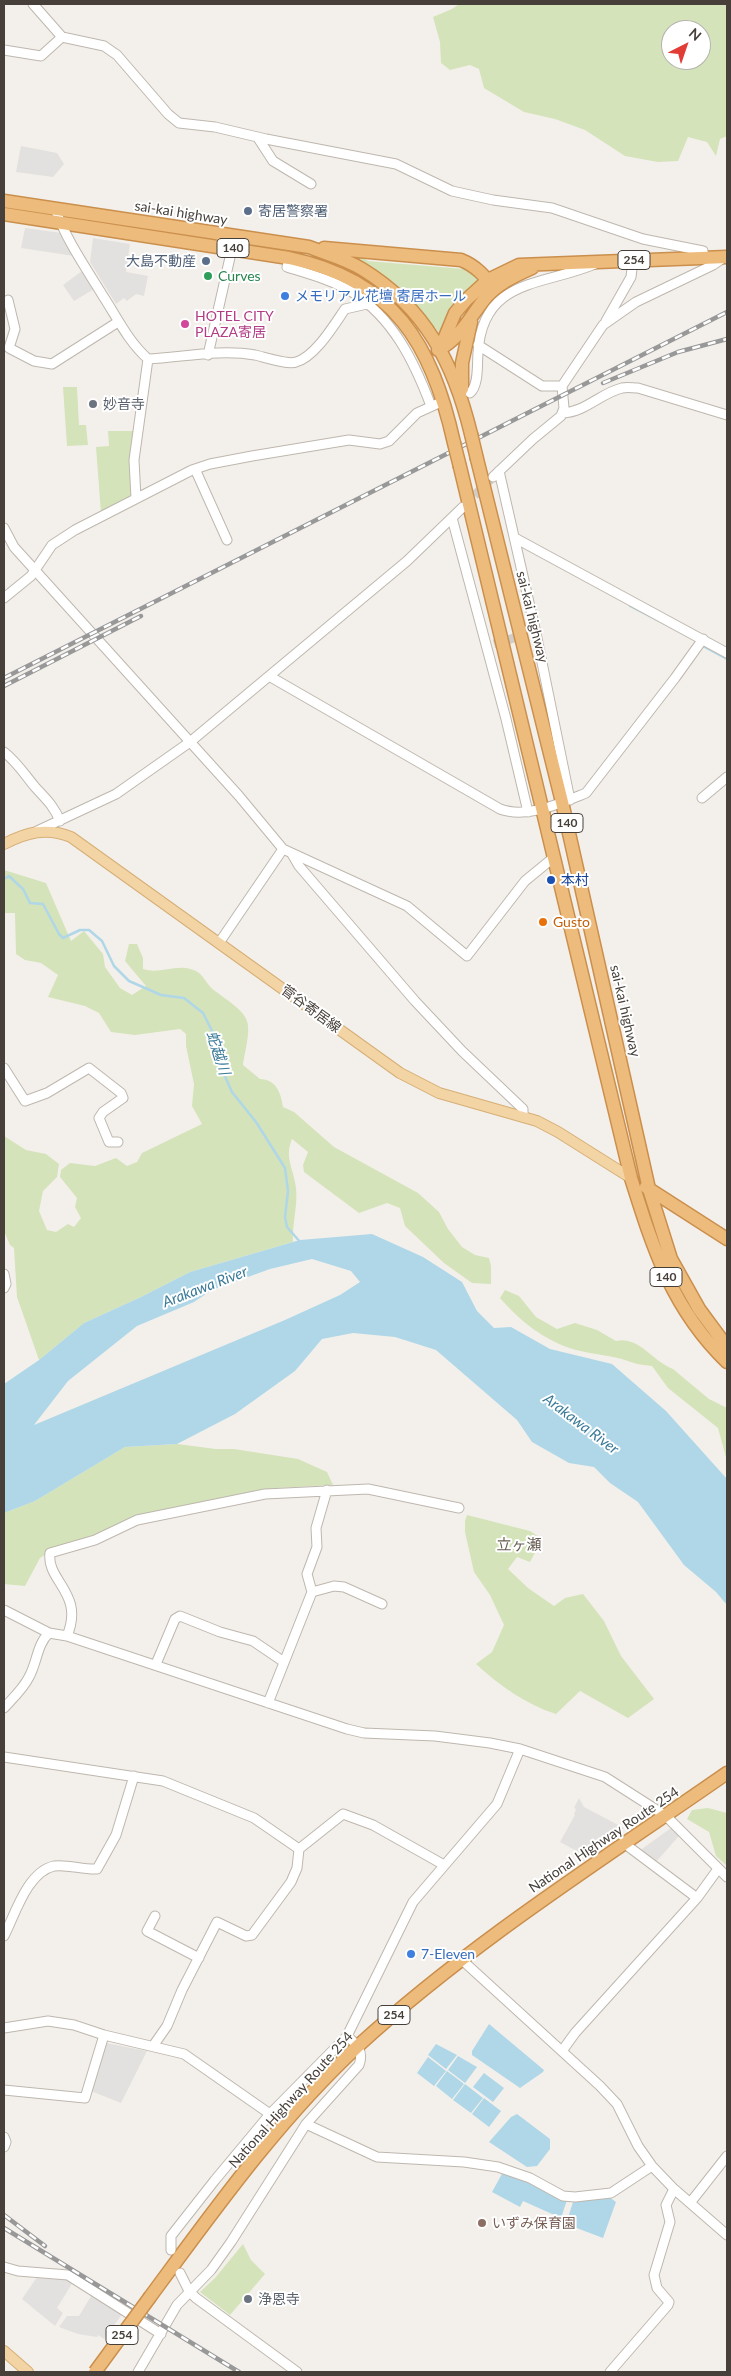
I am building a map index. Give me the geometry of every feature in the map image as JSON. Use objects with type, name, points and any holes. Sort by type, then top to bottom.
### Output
[{"type":"highway","name":"sai-kai highway","points":[[4,201],[55,208],[233,242],[289,258],[319,271],[358,284],[391,308],[403,320],[427,356],[443,398],[454,442],[631,1178],[655,1253],[688,1317],[706,1341],[727,1362]]},
{"type":"highway","name":"sai-kai highway","points":[[4,214],[60,223],[233,242],[309,247],[362,269],[390,289],[426,325],[467,399],[471,434],[477,459],[566,801],[648,1189],[671,1260],[699,1310],[727,1347]]},
{"type":"highway","points":[[309,247],[461,260],[471,264],[491,285]]},
{"type":"highway","name":"254","points":[[440,349],[455,313],[520,265],[726,257]]},
{"type":"highway","name":"254","points":[[427,356],[456,337],[471,320],[491,285]]},
{"type":"highway","points":[[467,399],[462,363],[471,320]]},
{"type":"highway","points":[[606,1068],[622,1063]]},
{"type":"highway","points":[[631,1178],[727,1238]]},
{"type":"highway","points":[[688,1317],[699,1310]]},
{"type":"highway","name":"National Highway Route 254","points":[[94,2372],[221,2201],[262,2151],[358,2046],[462,1960],[553,1893],[727,1773]]},
{"type":"main road","name":"菅谷寄居線","points":[[4,844],[36,831],[62,833],[71,837],[400,1073],[439,1093],[537,1121],[631,1178]]},
{"type":"main road","points":[[4,2351],[28,2372]]},
{"type":"street","points":[[33,4],[62,37],[104,46],[117,55],[168,114],[179,123],[214,127],[258,138],[396,164],[452,191],[493,200],[552,208],[643,239],[703,251],[704,258]]},
{"type":"street","points":[[4,50],[42,56],[62,37]]},
{"type":"street","points":[[258,138],[273,160],[311,184]]},
{"type":"street","points":[[55,208],[60,223],[118,322],[136,348],[148,359],[208,355],[220,352],[239,353],[294,363],[306,358],[325,338],[345,309],[367,304]]},
{"type":"street","points":[[208,355],[233,242]]},
{"type":"street","points":[[603,325],[636,302],[726,257]]},
{"type":"street","points":[[563,413],[562,386],[603,325],[631,277],[633,260]]},
{"type":"street","points":[[467,399],[474,390],[478,345],[482,327],[492,308],[507,294],[541,279],[577,272],[602,262]]},
{"type":"street","points":[[4,598],[35,571],[52,545],[136,498],[195,469],[244,457],[349,440],[380,444],[388,441],[417,414],[435,404],[406,349],[383,318],[352,292],[319,271]]},
{"type":"street","points":[[8,300],[15,329],[9,348],[34,361],[52,364],[118,322]]},
{"type":"street","points":[[478,345],[542,386],[562,386]]},
{"type":"street","points":[[136,498],[134,460],[148,359]]},
{"type":"street","points":[[566,801],[532,634],[515,538],[496,474],[563,413],[577,411],[621,388],[638,388],[727,415]]},
{"type":"street","points":[[195,469],[227,540]]},
{"type":"street","points":[[36,831],[116,794],[190,742],[406,560],[463,507]]},
{"type":"street","points":[[452,518],[490,645],[528,812]]},
{"type":"street","points":[[4,528],[14,547],[190,742],[283,849],[349,877],[407,906],[466,956],[525,881],[553,858]]},
{"type":"street","points":[[515,538],[727,653]]},
{"type":"street","points":[[269,676],[500,808],[511,813],[528,812],[586,793],[676,678],[703,639]]},
{"type":"street","points":[[4,752],[12,758],[36,788],[48,799],[60,821]]},
{"type":"street","points":[[702,798],[727,777]]},
{"type":"street","points":[[219,943],[283,849]]},
{"type":"street","points":[[292,854],[299,866],[415,1001],[462,1051],[523,1109],[523,1117]]},
{"type":"street","points":[[4,1068],[25,1101],[48,1093],[88,1068],[121,1093],[123,1098],[103,1112],[99,1118],[109,1142],[118,1142]]},
{"type":"street","points":[[4,1274],[6,1284],[4,1288]]},
{"type":"street","points":[[67,1636],[72,1624],[72,1605],[48,1561],[50,1553],[95,1540],[137,1520],[265,1494],[326,1490],[368,1489],[459,1508]]},
{"type":"street","points":[[268,1703],[312,1592],[307,1574],[317,1547],[316,1528],[326,1490]]},
{"type":"street","points":[[312,1592],[334,1586],[344,1586],[382,1604]]},
{"type":"street","points":[[4,1610],[49,1633],[67,1636],[156,1664],[364,1734],[435,1736],[490,1743],[520,1749],[605,1777],[666,1816],[727,1877]]},
{"type":"street","points":[[156,1664],[175,1620],[180,1616],[253,1641],[284,1662]]},
{"type":"street","points":[[4,1708],[24,1687],[31,1674],[44,1638],[49,1633]]},
{"type":"street","points":[[171,2250],[171,2236],[270,2114],[347,2036],[413,1902],[497,1804],[520,1749]]},
{"type":"street","points":[[4,1757],[163,1781],[254,1818],[299,1849]]},
{"type":"street","points":[[4,1936],[20,1899],[47,1869],[56,1866],[97,1868],[116,1835],[134,1776]]},
{"type":"street","points":[[153,2046],[167,2026],[217,1922],[246,1936],[252,1935],[291,1882],[297,1868],[299,1849],[343,1814],[373,1825],[444,1865]]},
{"type":"street","points":[[625,1844],[697,1898]]},
{"type":"street","points":[[562,2051],[575,2033],[697,1898],[718,1869]]},
{"type":"street","points":[[156,1916],[147,1931],[199,1958]]},
{"type":"street","points":[[462,1960],[617,2104],[638,2146],[652,2166],[674,2189],[727,2236]]},
{"type":"street","points":[[4,2028],[48,2021],[74,2025],[104,2035],[184,2054],[270,2114]]},
{"type":"street","points":[[4,2090],[84,2098],[104,2035]]},
{"type":"street","points":[[138,2372],[177,2305],[211,2270],[231,2242],[306,2124],[359,2065],[362,2058],[358,2046],[347,2036]]},
{"type":"street","points":[[306,2124],[377,2157],[464,2162],[498,2167],[530,2178],[563,2196],[575,2197],[611,2193],[652,2166]]},
{"type":"street","points":[[4,2137],[6,2142],[4,2147]]},
{"type":"street","points":[[690,2203],[727,2156]]},
{"type":"street","points":[[610,2372],[668,2305],[669,2302],[657,2288],[654,2275],[670,2222],[666,2205],[674,2189]]},
{"type":"street","points":[[4,2267],[18,2272],[68,2275],[160,2334]]},
{"type":"street","points":[[180,2273],[189,2291],[297,2372]]},
{"type":"green space","points":[[459,4],[727,4],[727,136],[720,139],[716,156],[707,142],[688,137],[678,161],[658,162],[625,156],[585,130],[555,119],[524,112],[484,88],[479,69],[470,65],[450,70],[441,63],[440,42],[433,17]]},
{"type":"green space","points":[[346,255],[360,255],[368,261],[464,269],[481,280],[440,334],[420,310],[398,289]]},
{"type":"green space","points":[[63,387],[77,387],[79,425],[86,425],[88,445],[67,446]]},
{"type":"green space","points":[[108,431],[136,431],[129,465],[132,497],[101,513],[96,447],[109,446]]},
{"type":"green space","points":[[4,870],[46,883],[71,941],[84,931],[103,954],[105,967],[120,988],[132,995],[146,986],[125,961],[129,944],[137,944],[143,958],[143,969],[154,971],[186,968],[200,974],[211,988],[243,1014],[247,1021],[248,1038],[243,1065],[260,1079],[274,1084],[281,1097],[283,1107],[294,1112],[334,1147],[418,1193],[439,1212],[448,1229],[462,1247],[475,1255],[489,1258],[491,1284],[472,1283],[444,1263],[405,1226],[400,1208],[387,1203],[359,1213],[304,1172],[303,1165],[308,1152],[292,1139],[289,1158],[296,1194],[293,1242],[190,1272],[84,1323],[39,1360],[17,1297],[14,1248],[10,1245],[4,1231],[4,1136],[26,1150],[46,1154],[59,1164],[57,1177],[43,1191],[39,1211],[47,1230],[56,1232],[68,1224],[74,1227],[81,1218],[75,1207],[77,1198],[60,1177],[61,1170],[70,1163],[95,1166],[116,1158],[127,1166],[137,1162],[142,1153],[202,1124],[192,1106],[194,1084],[186,1046],[186,1034],[180,1029],[135,1035],[111,1032],[99,1013],[85,1006],[48,997],[58,975],[41,963],[25,960],[16,954],[15,913],[4,913]]},
{"type":"green space","points":[[505,1290],[519,1296],[536,1317],[557,1329],[575,1323],[597,1330],[616,1341],[632,1342],[673,1369],[709,1399],[727,1408],[727,1461],[718,1428],[668,1388],[652,1366],[576,1350],[544,1336],[525,1323],[500,1298]]},
{"type":"green space","points":[[177,1444],[216,1449],[234,1449],[298,1459],[327,1472],[333,1485],[276,1488],[137,1516],[105,1532],[58,1546],[40,1558],[25,1586],[4,1584],[4,1513],[35,1501],[125,1447]]},
{"type":"green space","points":[[467,1515],[530,1531],[542,1539],[530,1562],[517,1557],[508,1569],[528,1588],[554,1606],[565,1598],[583,1594],[604,1621],[621,1656],[654,1699],[628,1718],[580,1691],[556,1714],[513,1694],[476,1664],[492,1652],[504,1625],[490,1595],[474,1572],[465,1532]]},
{"type":"green space","points":[[708,1808],[727,1813],[727,1866],[716,1856],[709,1832],[687,1819],[692,1810]]},
{"type":"green space","points":[[243,2244],[251,2260],[265,2274],[230,2315],[200,2292],[215,2278]]},
{"type":"shaded area","points":[[21,146],[57,153],[64,164],[53,177],[16,172]]},
{"type":"shaded area","points":[[25,228],[62,233],[74,256],[21,248]]},
{"type":"shaded area","points":[[93,238],[130,244],[126,272],[148,276],[144,296],[136,294],[127,301],[124,298],[116,304],[90,262]]},
{"type":"shaded area","points":[[82,271],[94,289],[74,301],[63,285]]},
{"type":"shaded area","points":[[579,1798],[584,1807],[624,1828],[586,1856],[560,1842],[575,1815],[576,1809],[574,1808]]},
{"type":"shaded area","points":[[671,1828],[679,1836],[655,1863],[639,1851]]},
{"type":"shaded area","points":[[106,2043],[147,2051],[121,2103],[91,2091]]},
{"type":"shaded area","points":[[37,2277],[66,2278],[73,2282],[57,2308],[63,2313],[55,2326],[22,2299]]},
{"type":"shaded area","points":[[93,2293],[123,2313],[104,2339],[98,2335],[97,2337],[78,2334],[59,2327],[67,2316],[79,2316]]},
{"type":"water","name":"Arakawa River","points":[[372,1234],[423,1257],[462,1282],[477,1311],[494,1328],[511,1327],[550,1349],[612,1364],[666,1411],[727,1479],[727,1605],[716,1592],[684,1565],[638,1502],[610,1483],[594,1467],[569,1463],[532,1442],[517,1420],[436,1350],[395,1337],[353,1333],[322,1339],[295,1371],[235,1414],[177,1444],[125,1447],[35,1501],[4,1513],[4,1384],[39,1360],[84,1323],[190,1272],[300,1240]],"holes":[[[312,1259],[351,1271],[360,1282],[340,1295],[285,1320],[34,1425],[68,1381],[137,1326],[194,1302],[212,1290],[270,1269]]]},
{"type":"water","points":[[489,2024],[544,2070],[543,2072],[520,2088],[472,2055],[472,2051]]},
{"type":"water","points":[[436,2044],[457,2055],[446,2069],[428,2055]]},
{"type":"water","points":[[458,2056],[477,2067],[465,2083],[448,2070]]},
{"type":"water","points":[[428,2057],[446,2071],[434,2086],[417,2073]]},
{"type":"water","points":[[447,2071],[464,2084],[452,2099],[436,2086]]},
{"type":"water","points":[[484,2073],[504,2088],[493,2102],[473,2087]]},
{"type":"water","points":[[465,2084],[483,2098],[471,2113],[453,2100]]},
{"type":"water","points":[[484,2098],[501,2111],[489,2127],[472,2114]]},
{"type":"water","points":[[517,2114],[550,2139],[550,2149],[537,2166],[527,2167],[489,2142],[511,2117]]},
{"type":"water","points":[[503,2172],[567,2200],[561,2218],[523,2201],[520,2207],[492,2192]]},
{"type":"water","points":[[609,2197],[616,2202],[603,2238],[566,2224],[573,2202]]},
{"type":"waterway","points":[[630,606],[673,628]]},
{"type":"waterway","points":[[701,645],[727,659]]},
{"type":"waterway","name":"蛇越川","points":[[4,879],[9,876],[23,889],[30,903],[43,904],[63,938],[80,930],[89,930],[102,941],[114,966],[129,981],[161,995],[184,998],[203,1013],[214,1035],[223,1072],[232,1092],[256,1122],[285,1168],[288,1191],[285,1217],[287,1227],[301,1243]]},
{"type":"tunnel","points":[[465,505],[493,477]]},
{"type":"tunnel","points":[[494,644],[527,634]]},
{"type":"railway","points":[[4,678],[727,312]]},
{"type":"railway","points":[[603,383],[678,352],[727,339]]},
{"type":"railway","points":[[4,686],[141,616]]},
{"type":"railway","points":[[4,2215],[45,2246]]},
{"type":"railway","points":[[4,2228],[239,2372]]},
{"type":"place","name":"寄居警察署","points":[[248,211]]},
{"type":"place","name":"大島不動産","points":[[206,261]]},
{"type":"place","name":"Curves","points":[[208,276]]},
{"type":"place","name":"メモリアル花壇 寄居ホール","points":[[285,296]]},
{"type":"place","name":"HOTEL CITY PLAZA寄居","points":[[185,324]]},
{"type":"place","name":"妙音寺","points":[[93,404]]},
{"type":"place","name":"本村","points":[[551,880]]},
{"type":"place","name":"Gusto","points":[[543,922]]},
{"type":"place","name":"7-Eleven","points":[[411,1954]]},
{"type":"place","name":"いずみ保育園","points":[[482,2223]]},
{"type":"place","name":"浄恩寺","points":[[248,2299]]},
{"type":"district","name":"立ヶ瀬","points":[[519,1545]]}]
